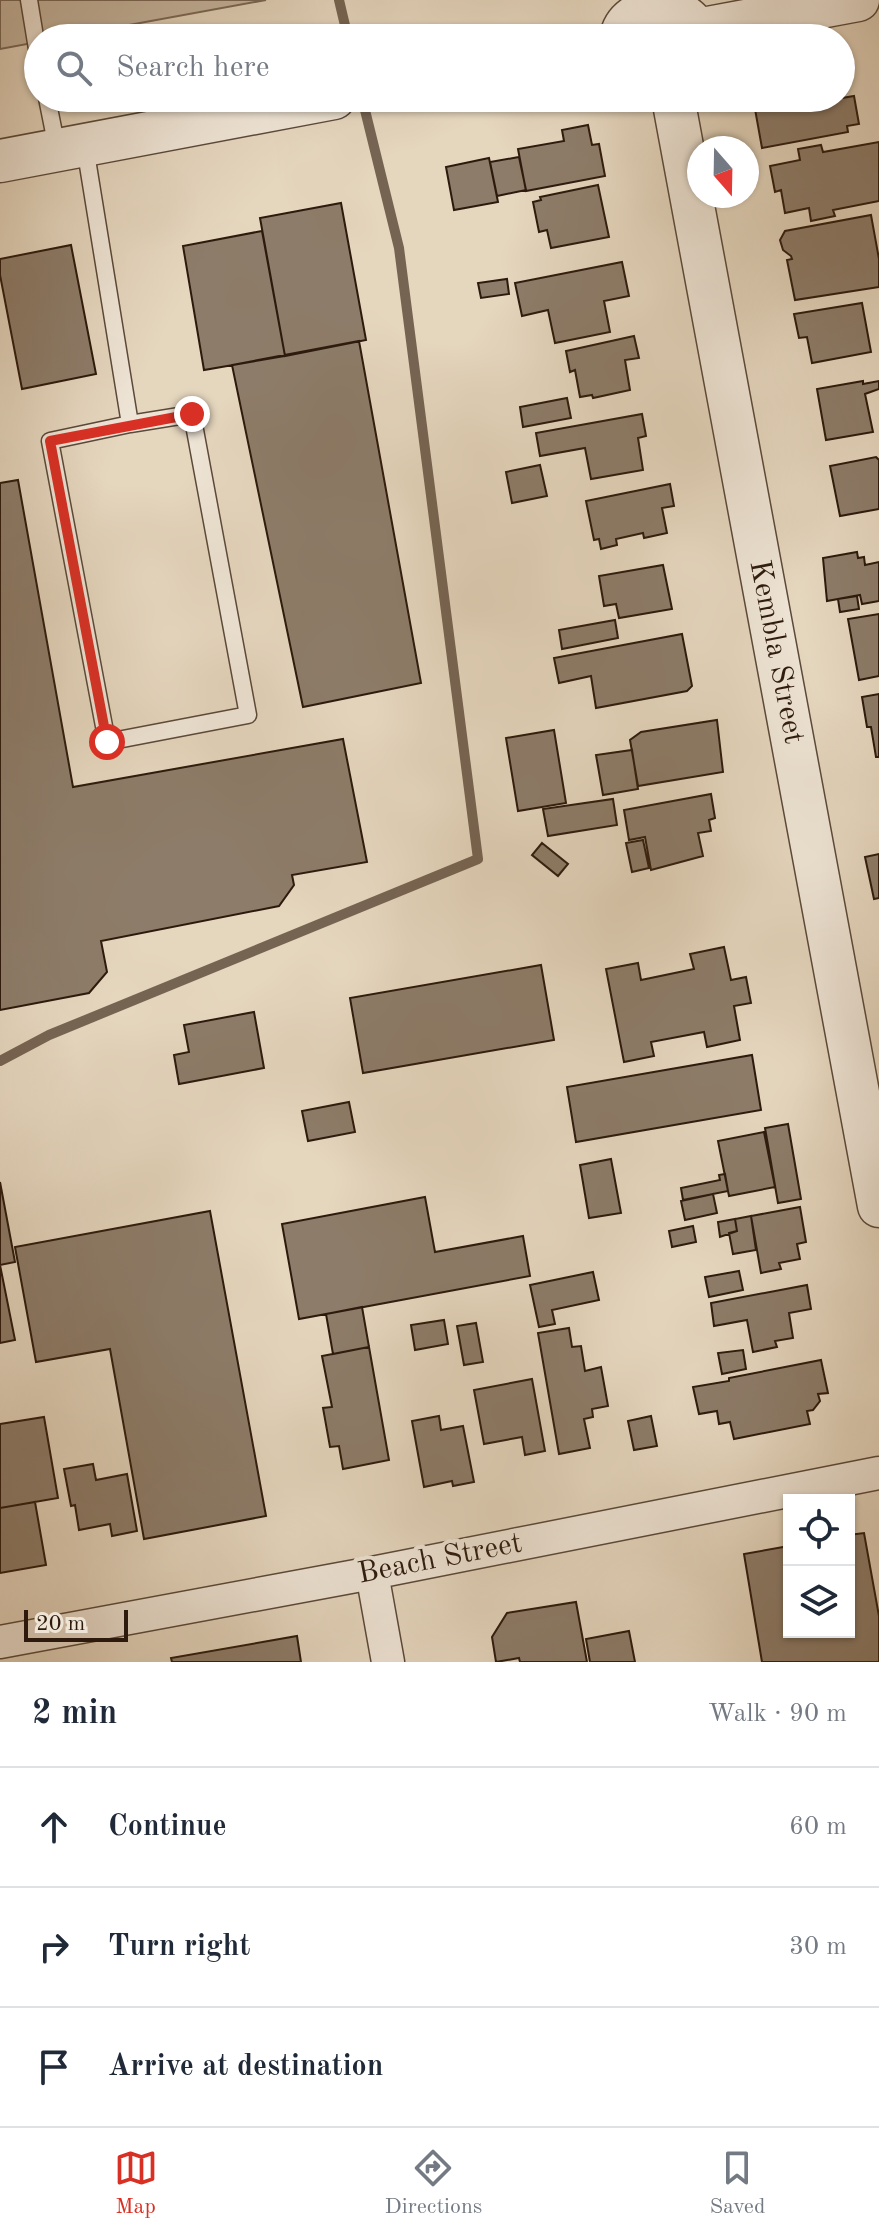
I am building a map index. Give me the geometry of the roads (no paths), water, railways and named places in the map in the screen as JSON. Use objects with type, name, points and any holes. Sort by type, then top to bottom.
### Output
[{"type":"street","points":[[745,24],[858,0]]},
{"type":"street","points":[[624,24],[634,11],[645,4],[657,2],[682,8],[694,24]]},
{"type":"street","points":[[0,161],[261,112]]},
{"type":"street","name":"Kembla Street","points":[[676,112],[879,1206]]},
{"type":"street","name":"Beach Street","points":[[0,1642],[372,1573],[879,1473]]},
{"type":"street","points":[[372,1573],[388,1662]]},
{"type":"lane","points":[[29,0],[33,24]]},
{"type":"lane","points":[[54,112],[71,148],[130,424]]},
{"type":"lane","points":[[192,414],[248,715],[107,742],[50,441],[130,424],[192,414]]},
{"type":"waterway","points":[[339,0],[345,24]]},
{"type":"waterway","points":[[0,1061],[49,1035],[478,859],[399,248],[365,112]]}]
